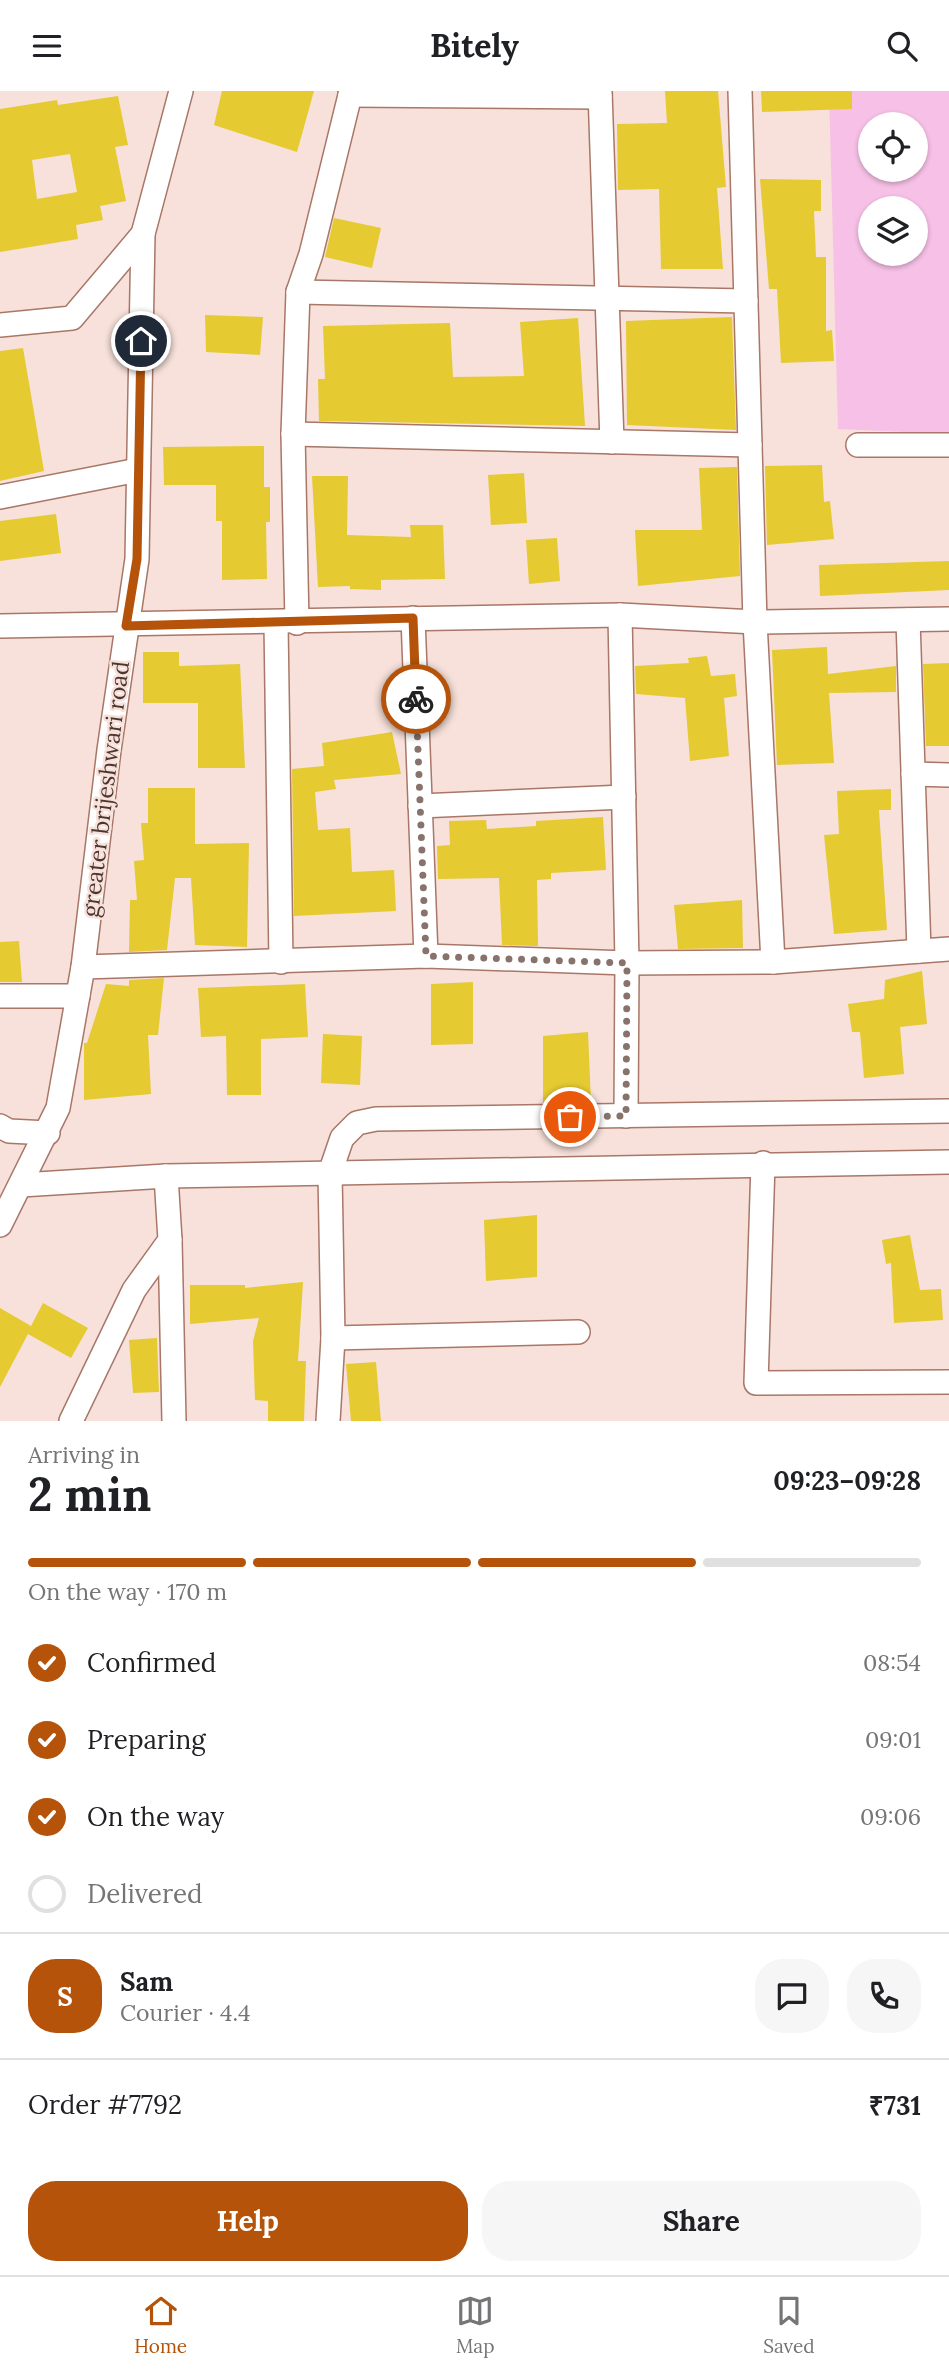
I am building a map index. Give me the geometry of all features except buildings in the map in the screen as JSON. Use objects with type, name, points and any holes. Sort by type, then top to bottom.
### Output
[{"type":"street","name":"greater brijeshwari road","points":[[0,1225],[48,1133],[58,1108],[83,967],[126,626],[137,559],[142,234],[181,91]]},
{"type":"street","points":[[740,91],[755,622],[773,961]]},
{"type":"street","points":[[281,962],[286,623],[299,292],[351,93],[600,94],[612,442]]},
{"type":"street","points":[[0,325],[72,317],[142,234]]},
{"type":"street","points":[[299,292],[746,301]]},
{"type":"street","points":[[293,434],[750,445]]},
{"type":"street","points":[[858,445],[949,445]]},
{"type":"street","points":[[0,497],[138,470]]},
{"type":"street","points":[[620,615],[627,963],[626,1116]]},
{"type":"street","points":[[0,626],[126,626],[620,615],[755,622],[949,618]]},
{"type":"street","points":[[413,618],[426,956]]},
{"type":"street","points":[[908,620],[919,951]]},
{"type":"street","points":[[913,774],[949,775]]},
{"type":"street","points":[[421,806],[624,797]]},
{"type":"street","points":[[83,967],[426,956],[627,963],[773,961],[949,949]]},
{"type":"street","points":[[0,996],[78,996]]},
{"type":"street","points":[[328,1421],[333,1338],[330,1173],[342,1138],[358,1123],[376,1119],[949,1111]]},
{"type":"street","points":[[1,1128],[48,1133]]},
{"type":"street","points":[[22,1185],[166,1176],[949,1161]]},
{"type":"street","points":[[763,1163],[756,1383],[949,1382]]},
{"type":"street","points":[[166,1176],[174,1421]]},
{"type":"street","points":[[71,1421],[135,1290],[170,1240]]},
{"type":"street","points":[[333,1338],[578,1332]]},
{"type":"shaded area","points":[[829,91],[949,91],[949,434],[838,429]]},
{"type":"way so far","points":[[416,699],[426,956],[627,963],[626,1116],[570,1117]]},
{"type":"route","points":[[141,341],[137,559],[126,626],[413,618],[416,699]]}]
